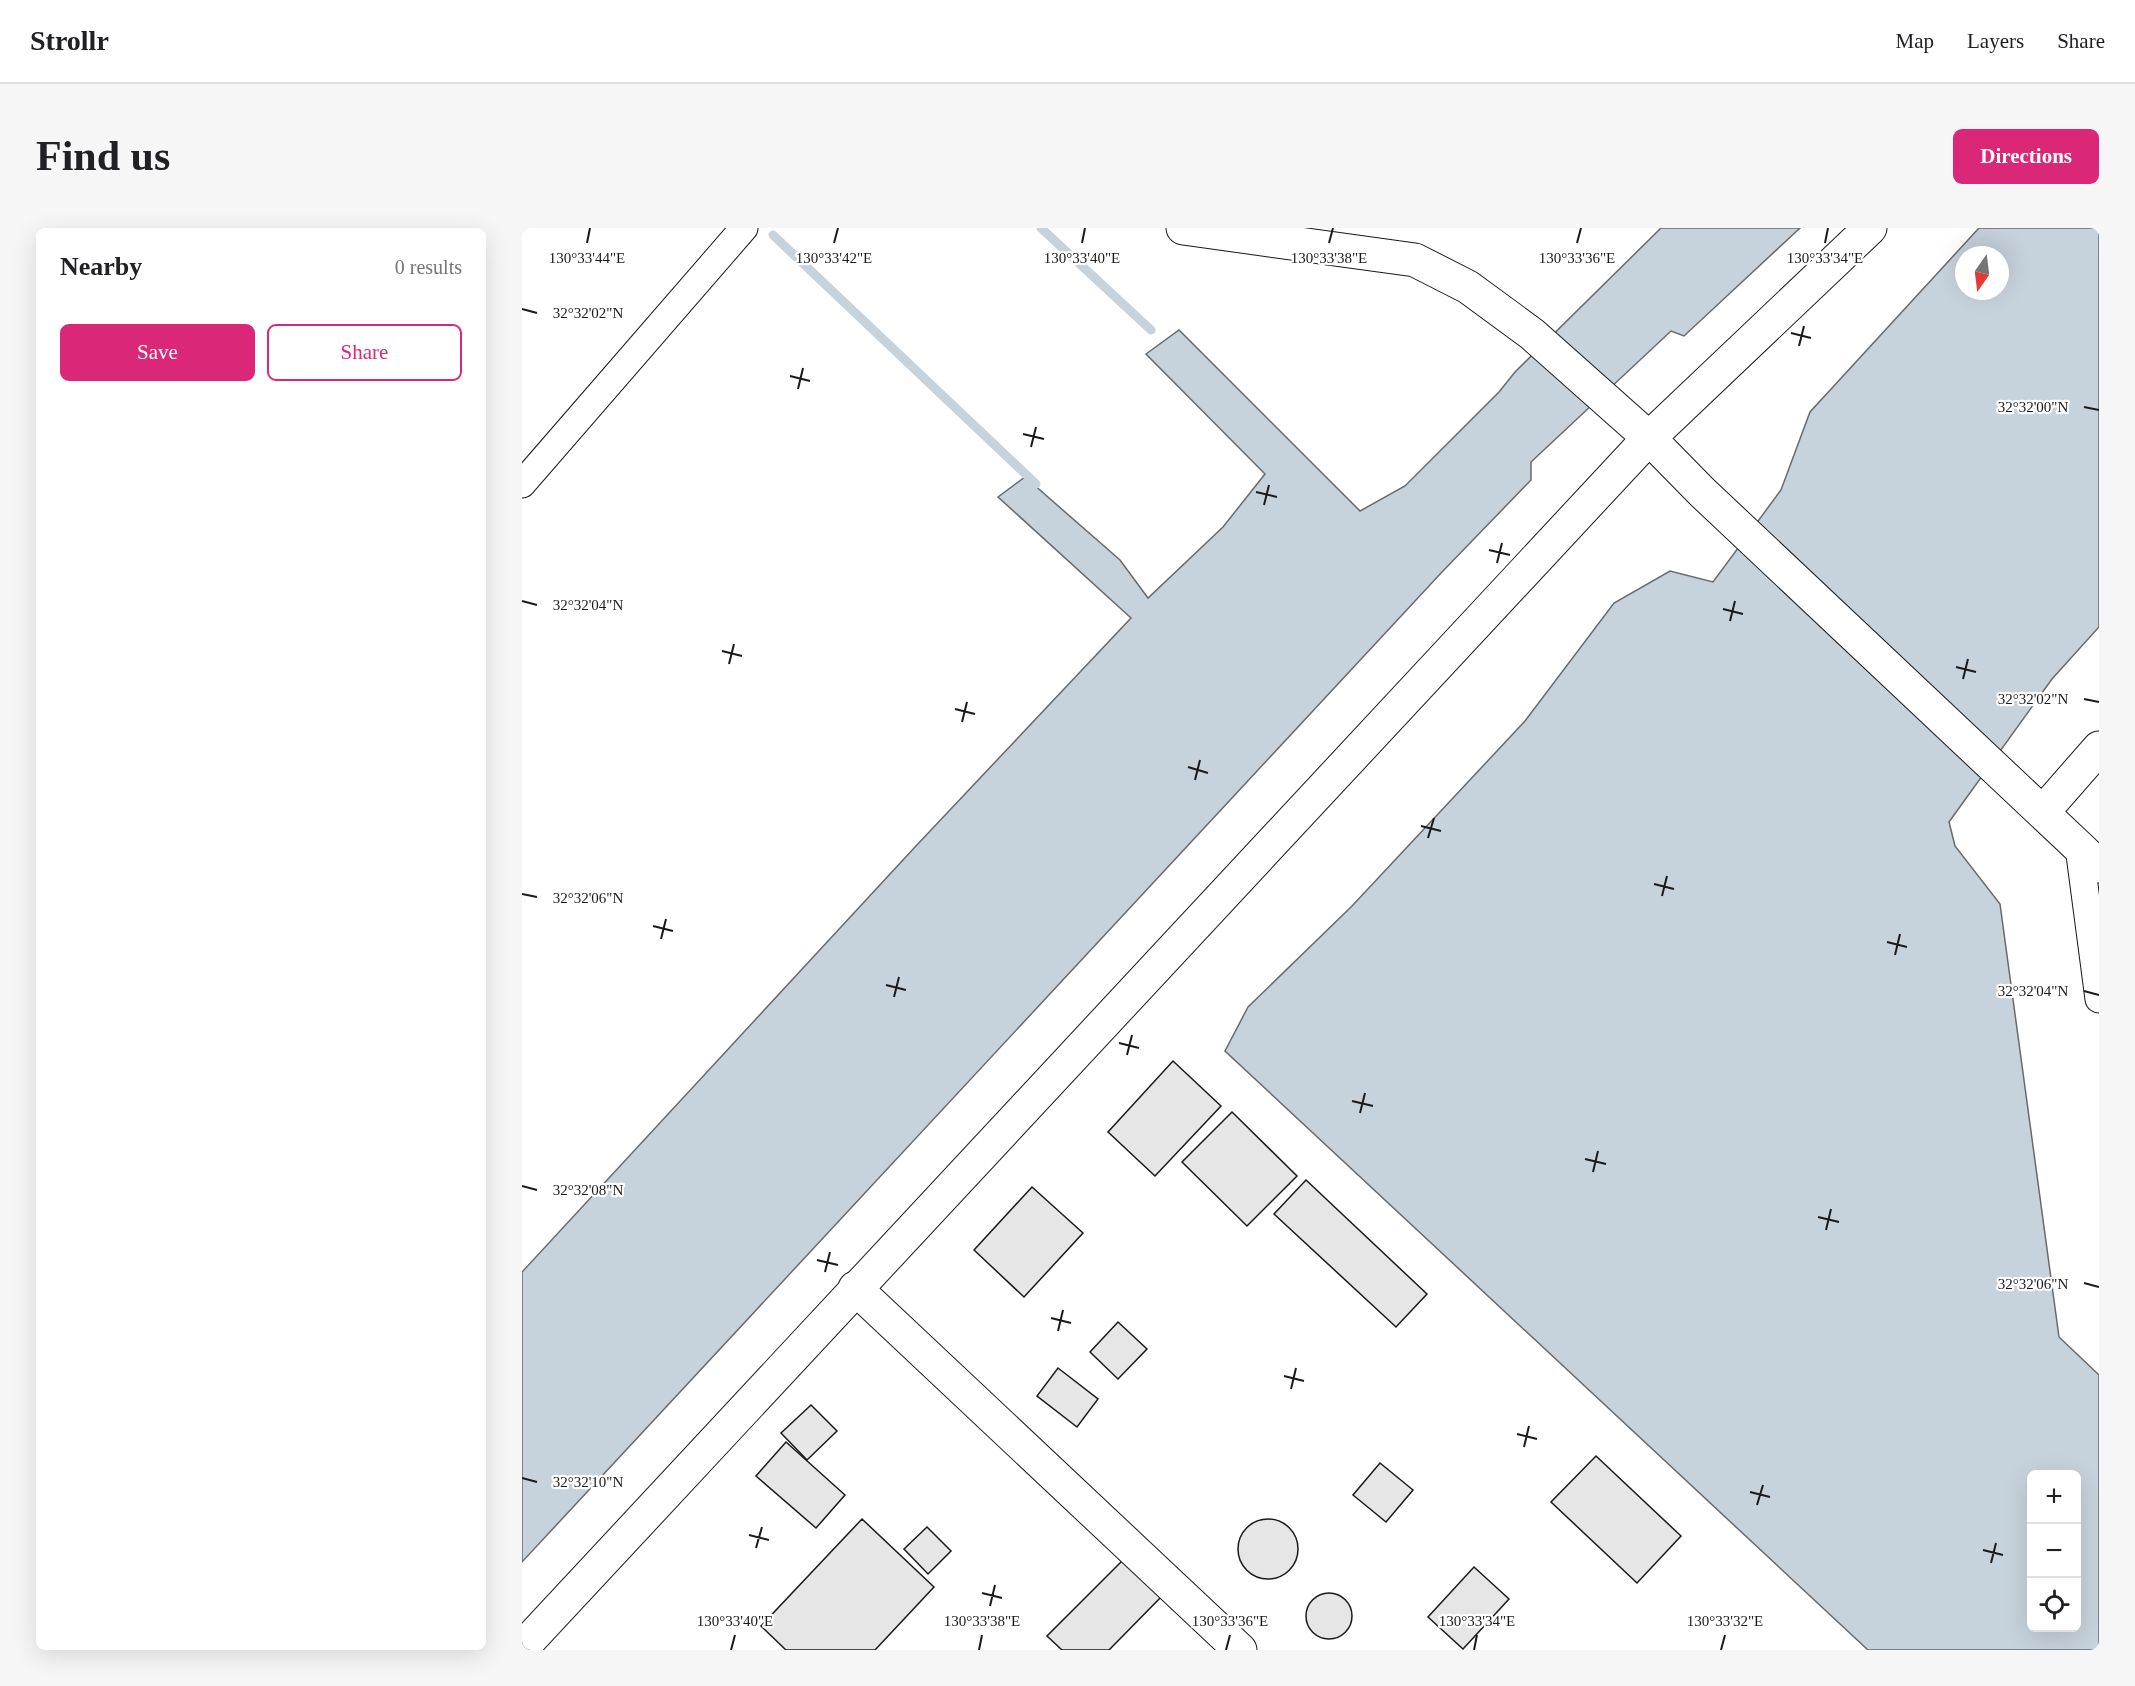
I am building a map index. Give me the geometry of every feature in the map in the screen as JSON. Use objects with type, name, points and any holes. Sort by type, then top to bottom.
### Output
[{"type":"street","points":[[522,484],[744,228]]},
{"type":"street","points":[[1183,228],[1415,260],[1467,287],[1532,334],[1649,438],[1702,492],[2089,857],[2099,999]]},
{"type":"street","points":[[522,1648],[1649,438],[1870,228]]},
{"type":"street","points":[[2043,812],[2099,748]]},
{"type":"street","points":[[855,1288],[1240,1650]]},
{"type":"shaded area","points":[[1661,228],[1800,228],[1684,336],[1671,331],[1531,462],[1531,480],[1442,572],[522,1562],[522,1272],[915,847],[1131,618],[998,497],[1025,477],[1120,560],[1148,598],[1223,527],[1265,474],[1146,354],[1179,330],[1360,511],[1405,486],[1499,392],[1515,372]]},
{"type":"shaded area","points":[[1979,228],[2099,228],[2099,627],[2052,679],[1949,822],[1955,846],[2000,904],[2059,1337],[2099,1375],[2099,1650],[1868,1650],[1225,1051],[1248,1007],[1352,906],[1525,721],[1614,603],[1670,571],[1713,582],[1781,490],[1810,412],[1955,254],[1955,300],[2009,300],[2009,246],[1962,246]]},
{"type":"building","points":[[1173,1061],[1221,1106],[1155,1176],[1108,1132]]},
{"type":"building","points":[[1232,1112],[1297,1176],[1247,1226],[1182,1162]]},
{"type":"building","points":[[1306,1180],[1427,1294],[1396,1327],[1274,1214]]},
{"type":"building","points":[[1032,1187],[1083,1233],[1024,1297],[974,1250]]},
{"type":"building","points":[[1118,1322],[1147,1349],[1118,1379],[1090,1352]]},
{"type":"building","points":[[1058,1368],[1098,1399],[1077,1427],[1037,1396]]},
{"type":"building","points":[[811,1405],[837,1431],[807,1460],[781,1433]]},
{"type":"building","points":[[786,1442],[845,1495],[816,1528],[756,1476]]},
{"type":"building","points":[[1596,1456],[1681,1536],[1637,1583],[1551,1502]]},
{"type":"building","points":[[1380,1463],[1413,1490],[1386,1522],[1353,1495]]},
{"type":"building","points":[[862,1519],[934,1587],[875,1650],[786,1650],[761,1626]]},
{"type":"building","points":[[1262,1519],[1274,1519],[1285,1524],[1293,1532],[1298,1549],[1296,1561],[1285,1574],[1274,1579],[1262,1579],[1251,1574],[1243,1566],[1238,1555],[1238,1543],[1243,1532],[1251,1524]]},
{"type":"building","points":[[927,1527],[951,1551],[928,1574],[904,1549]]},
{"type":"building","points":[[1125,1558],[1163,1595],[1109,1650],[1062,1650],[1047,1636]]},
{"type":"building","points":[[1474,1567],[1509,1599],[1463,1649],[1428,1617]]},
{"type":"building","points":[[1329,1593],[1345,1600],[1352,1616],[1345,1632],[1329,1639],[1313,1632],[1306,1616],[1313,1600]]},
{"type":"waterway","points":[[1041,228],[1151,330]]},
{"type":"waterway","points":[[773,235],[1036,484]]}]
